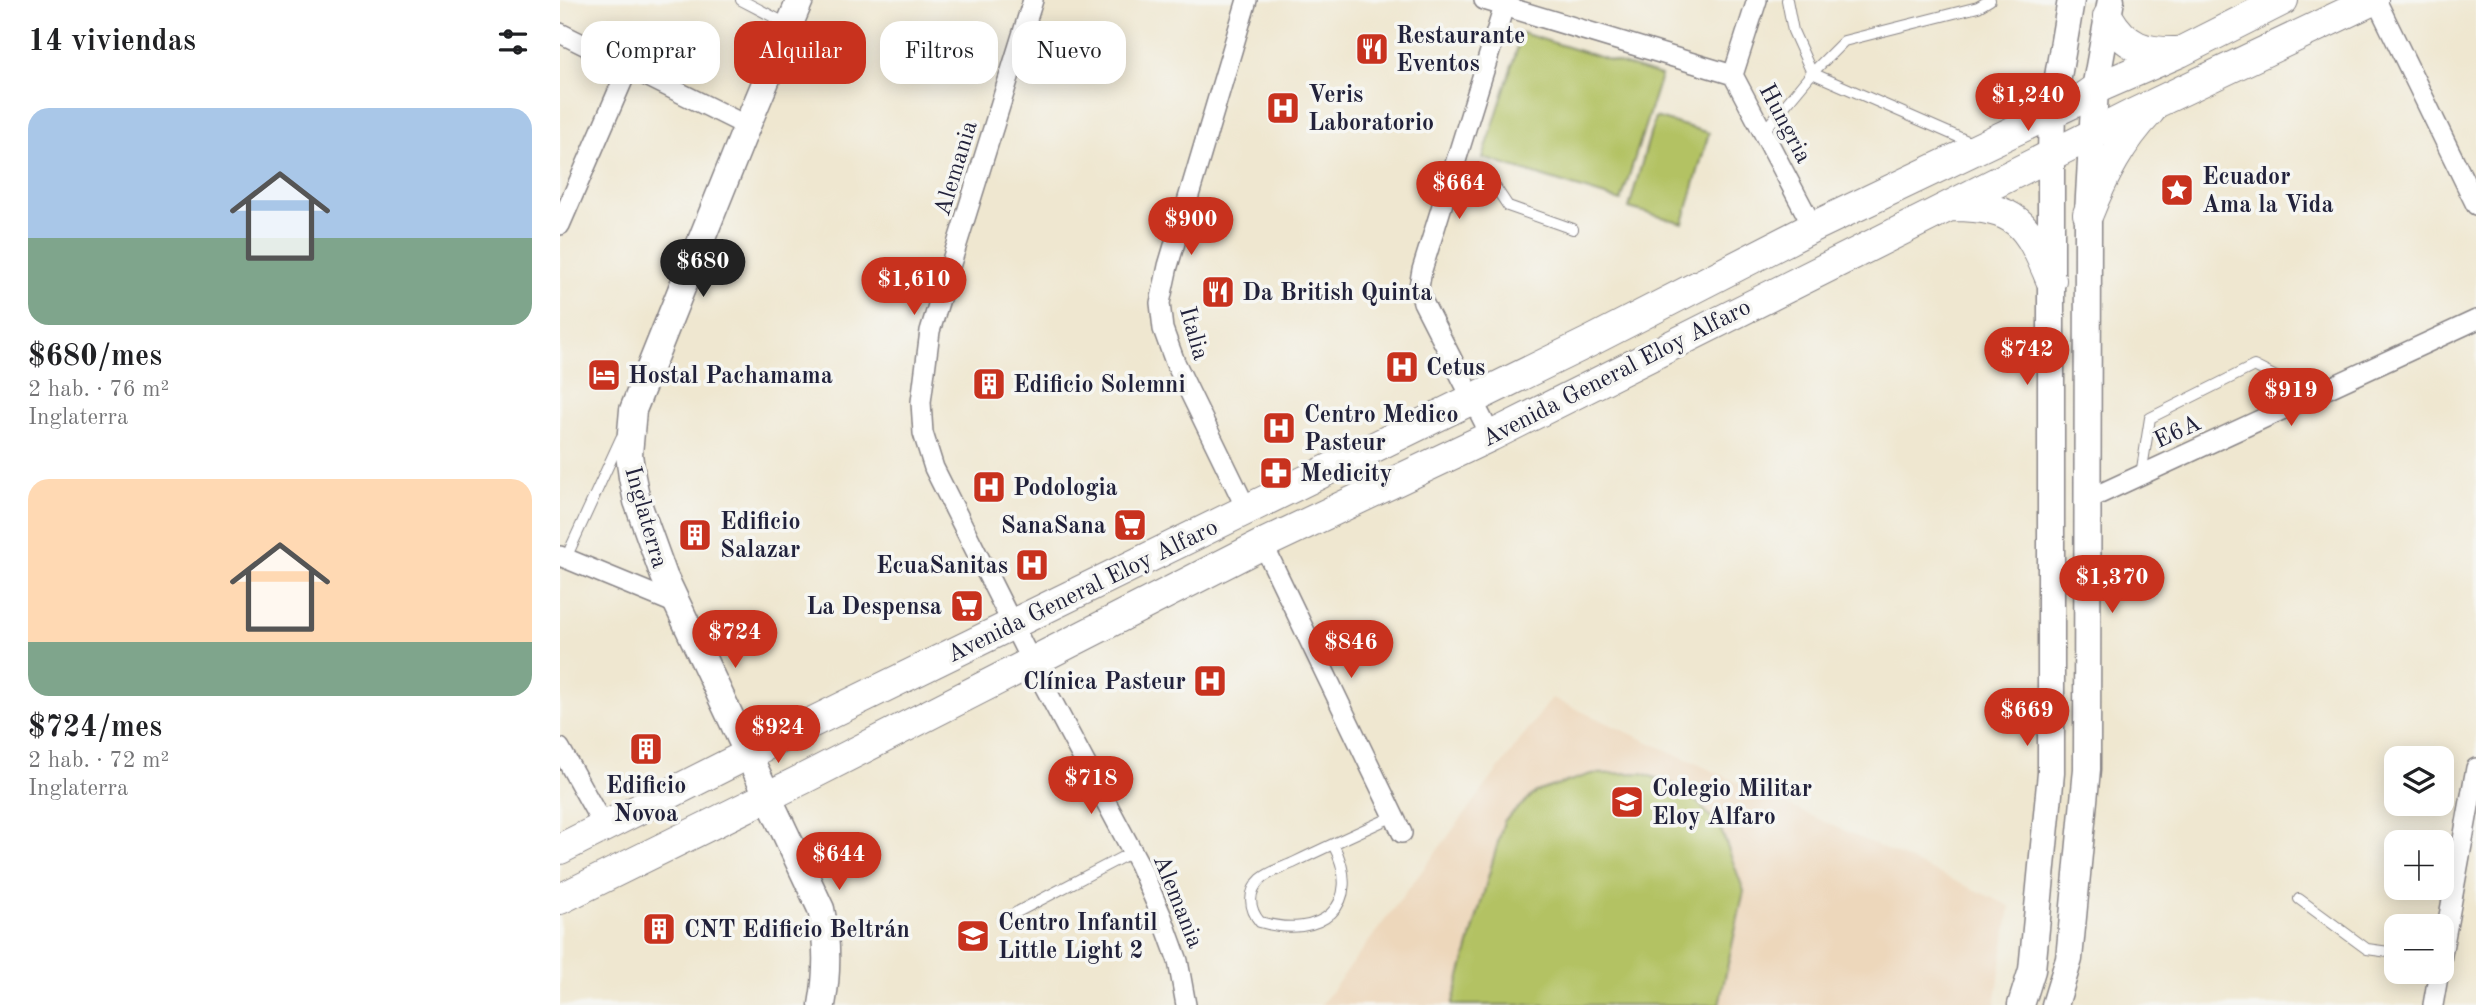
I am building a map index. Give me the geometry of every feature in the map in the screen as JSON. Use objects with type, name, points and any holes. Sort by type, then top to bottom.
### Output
[{"type":"main road","name":"Inglaterra","points":[[791,21],[800,0]]},
{"type":"main road","points":[[2021,1005],[2032,970],[2051,773],[2052,112],[2071,0]]},
{"type":"main road","name":"Avenida General Eloy Alfaro","points":[[560,849],[747,754],[1589,342],[1813,227],[1982,148],[2095,89],[2180,52],[2283,0]]},
{"type":"main road","name":"Avenida General Eloy Alfaro","points":[[560,899],[1263,544],[1491,436],[2094,133],[2375,0]]},
{"type":"main road","points":[[2110,8],[2117,33],[2126,42],[2151,52],[2180,52]]},
{"type":"main road","points":[[2055,1005],[2069,959],[2087,769],[2088,214],[2095,89],[2110,8]]},
{"type":"main road","name":"Inglaterra","points":[[765,84],[633,411],[629,454],[637,501],[664,576],[821,909],[826,933],[828,973],[822,1005]]},
{"type":"main road","points":[[2088,214],[2115,156],[2156,104]]},
{"type":"main road","points":[[1952,206],[1991,209],[2017,221],[2036,243],[2051,280]]},
{"type":"street","name":"Alemania","points":[[1034,0],[930,331],[921,402],[923,433],[934,468],[1032,663],[1132,852],[1162,917],[1178,961],[1186,1005]]},
{"type":"street","name":"Italia","points":[[1247,0],[1168,266],[1160,303],[1163,329],[1175,362],[1247,510]]},
{"type":"street","points":[[1484,0],[1505,3],[1733,75]]},
{"type":"street","name":"Hungria","points":[[1757,0],[1733,75],[1813,227]]},
{"type":"street","points":[[2375,0],[2476,205]]},
{"type":"street","points":[[1491,436],[1423,302],[1419,286],[1505,3]]},
{"type":"street","points":[[560,33],[581,43]]},
{"type":"street","points":[[560,225],[621,84]]},
{"type":"street","points":[[664,84],[747,126]]},
{"type":"street","name":"E6A","points":[[2089,499],[2476,320]]},
{"type":"street","points":[[1263,544],[1398,824]]},
{"type":"street","points":[[563,557],[679,605]]},
{"type":"street","points":[[560,748],[604,827]]},
{"type":"street","points":[[2449,914],[2476,768]]},
{"type":"street","points":[[2433,1005],[2437,984]]},
{"type":"lane","points":[[741,0],[780,21]]},
{"type":"lane","points":[[1787,0],[1793,31],[1812,73],[1982,148]]},
{"type":"lane","points":[[1763,132],[1812,73],[1844,41],[1978,7],[1990,0]]},
{"type":"lane","points":[[1453,170],[1494,185],[1508,206],[1573,229]]},
{"type":"lane","points":[[2141,475],[2150,418],[2254,366],[2313,396]]},
{"type":"lane","points":[[563,557],[633,411]]},
{"type":"lane","points":[[1333,844],[1344,873],[1345,888],[1339,905],[1324,920],[1301,927],[1260,922],[1252,913],[1251,902],[1252,891],[1262,878],[1333,844],[1398,824]]},
{"type":"lane","points":[[1002,920],[1132,852]]},
{"type":"lane","points":[[2299,899],[2367,949],[2384,951]]},
{"type":"shaded area","name":"Colegio Militar Eloy Alfaro","points":[[1552,698],[2010,906],[1995,1005],[1321,1005]]},
{"type":"green space","points":[[1522,33],[1661,76],[1621,201],[1483,158]]},
{"type":"green space","points":[[1655,117],[1709,133],[1683,223],[1629,208]]},
{"type":"green space","points":[[1642,773],[1685,789],[1720,827],[1744,891],[1719,1005],[1452,1005],[1504,821],[1536,792],[1591,774]]},
{"type":"place","name":"Restaurante Eventos","points":[[1372,49]]},
{"type":"place","name":"Veris Laboratorio","points":[[1283,108]]},
{"type":"place","name":"Ecuador Ama la Vida","points":[[2177,190]]},
{"type":"place","name":"Da British Quinta","points":[[1218,292]]},
{"type":"place","name":"Cetus","points":[[1402,367]]},
{"type":"place","name":"Hostal Pachamama","points":[[604,375]]},
{"type":"place","name":"Edificio Solemni","points":[[989,384]]},
{"type":"place","name":"Centro Medico Pasteur","points":[[1279,428]]},
{"type":"place","name":"Medicity","points":[[1276,473]]},
{"type":"place","name":"Podologia","points":[[989,487]]},
{"type":"place","name":"SanaSana","points":[[1130,525]]},
{"type":"place","name":"Edificio Salazar","points":[[695,535]]},
{"type":"place","name":"EcuaSanitas","points":[[1032,565]]},
{"type":"place","name":"La Despensa","points":[[967,606]]},
{"type":"place","name":"Clínica Pasteur","points":[[1210,681]]},
{"type":"place","name":"Edificio Novoa","points":[[646,749]]},
{"type":"place","name":"Colegio Militar Eloy Alfaro","points":[[1627,802]]},
{"type":"place","name":"CNT Edificio Beltrán","points":[[659,929]]},
{"type":"place","name":"Centro Infantil Little Light 2","points":[[973,936]]}]
